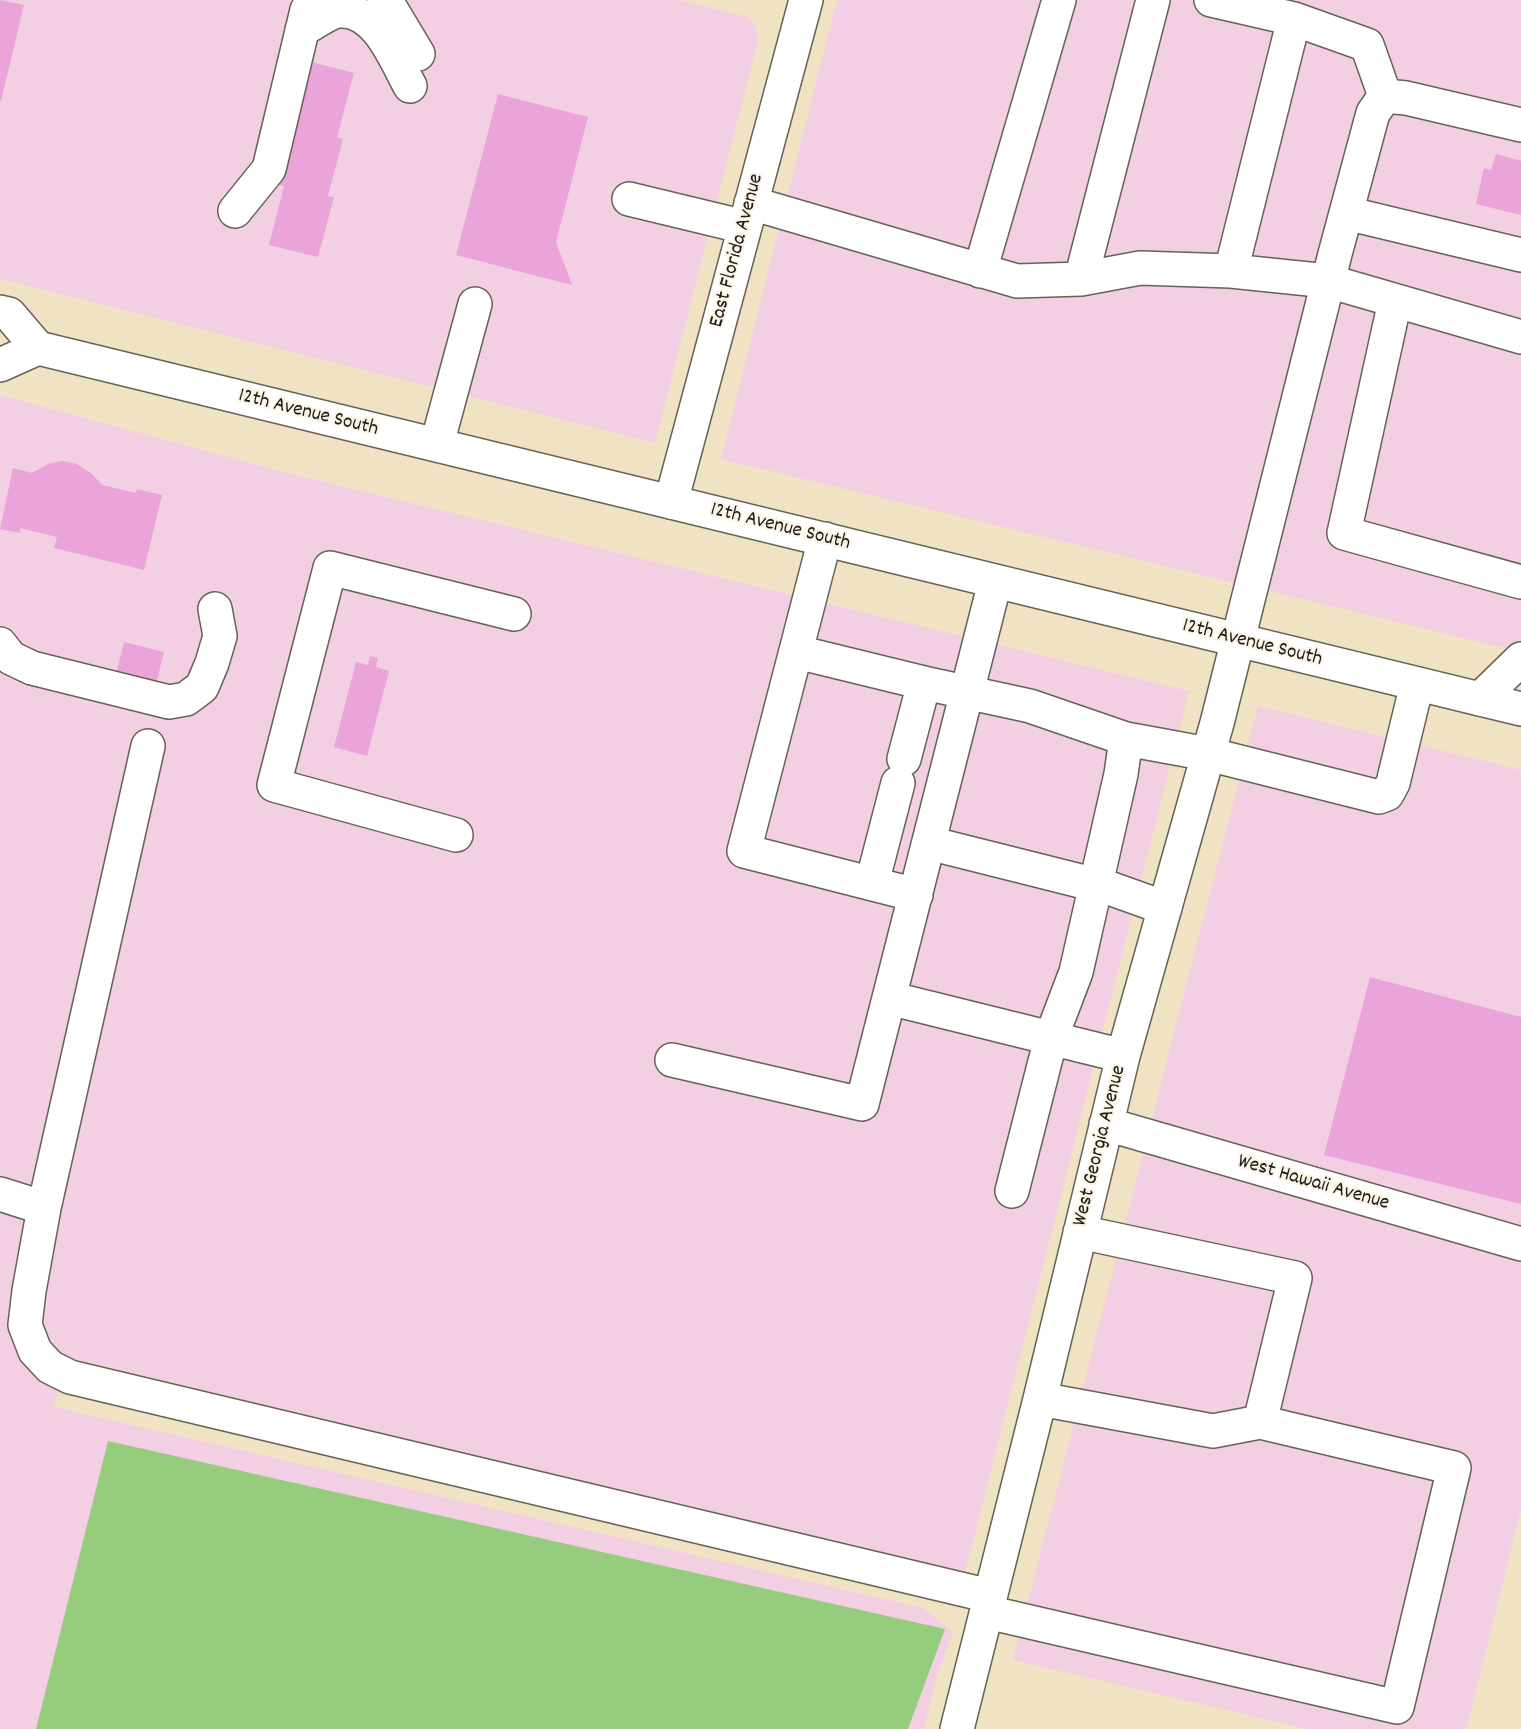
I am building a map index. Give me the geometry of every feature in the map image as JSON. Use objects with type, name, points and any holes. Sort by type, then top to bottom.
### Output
[{"type":"street","points":[[235,211],[269,169],[307,10],[314,0]]},
{"type":"street","points":[[384,0],[418,54]]},
{"type":"street","name":"East Florida Avenue","points":[[671,502],[806,0]]},
{"type":"street","points":[[980,270],[1059,0]]},
{"type":"street","points":[[1081,279],[1153,0]]},
{"type":"street","points":[[1211,0],[1294,19],[1366,45],[1385,96],[1406,98],[1521,126]]},
{"type":"street","points":[[302,30],[338,10],[362,15],[379,32],[410,86]]},
{"type":"street","points":[[1231,271],[1294,19]]},
{"type":"street","name":"West Georgia Avenue","points":[[957,1729],[1041,1399],[1123,1056],[1208,754],[1373,112],[1385,96]]},
{"type":"street","points":[[629,200],[748,215],[980,270],[1017,281],[1081,279],[1140,268],[1231,271],[1328,281],[1521,337]]},
{"type":"street","points":[[1346,213],[1521,255]]},
{"type":"street","points":[[1395,301],[1344,533],[1521,582]]},
{"type":"street","points":[[437,444],[475,304]]},
{"type":"street","points":[[0,312],[9,314],[38,348],[0,365]]},
{"type":"street","name":"12th Avenue South","points":[[38,348],[1521,709]]},
{"type":"street","points":[[825,539],[744,851],[916,895]]},
{"type":"street","points":[[456,836],[274,785],[330,568],[514,614]]},
{"type":"street","points":[[672,1060],[862,1104],[996,582]]},
{"type":"street","points":[[0,644],[11,658],[32,668],[169,702],[186,699],[202,687],[213,663],[220,636],[215,609]]},
{"type":"street","points":[[797,652],[967,693],[1030,705],[1126,739],[1208,754],[1379,797],[1387,794],[1393,783],[1417,684]]},
{"type":"street","points":[[1480,699],[1521,659]]},
{"type":"street","points":[[872,883],[924,683]]},
{"type":"street","points":[[1012,1191],[1051,1038],[1077,972],[1121,774],[1126,739]]},
{"type":"street","points":[[148,746],[44,1208],[29,1291],[26,1325],[35,1352],[50,1367],[70,1377],[1397,1707],[1454,1468],[1260,1422],[1213,1431],[1041,1399]]},
{"type":"street","points":[[929,843],[1112,889],[1165,908]]},
{"type":"street","points":[[890,998],[1123,1056]]},
{"type":"street","name":"West Hawaii Avenue","points":[[1106,1125],[1521,1244]]},
{"type":"street","points":[[0,1194],[44,1208]]},
{"type":"street","points":[[1080,1232],[1295,1278],[1260,1422]]},
{"type":"shaded area","points":[[0,0],[679,0],[747,17],[756,26],[758,40],[655,443],[0,279]]},
{"type":"shaded area","points":[[837,0],[1521,0],[1521,652],[721,459]]},
{"type":"shaded area","points":[[0,395],[291,474],[1189,691],[965,1573],[66,1357],[54,1407],[923,1608],[953,1632],[938,1673],[924,1729],[0,1729]]},
{"type":"shaded area","points":[[1258,706],[1521,770],[1521,1509],[1467,1727],[1463,1729],[1307,1729],[1013,1660]]},
{"type":"green space","points":[[108,1441],[945,1629],[908,1729],[36,1729]]},
{"type":"building","points":[[0,0],[24,5],[1,101],[0,101]]},
{"type":"building","points":[[307,61],[354,73],[337,137],[343,139],[328,196],[334,197],[318,257],[269,245],[284,186],[276,184]]},
{"type":"building","points":[[498,94],[588,117],[556,242],[572,285],[456,255]]},
{"type":"building","points":[[1496,154],[1521,161],[1521,215],[1476,204],[1484,168],[1491,170]]},
{"type":"building","points":[[62,461],[77,464],[92,474],[102,485],[136,493],[137,489],[162,495],[144,570],[54,548],[57,537],[20,528],[20,533],[0,529],[13,468],[32,473],[48,464]]},
{"type":"building","points":[[124,642],[164,652],[149,712],[109,702]]},
{"type":"building","points":[[370,656],[378,658],[376,667],[389,671],[367,756],[334,747],[356,662],[368,665]]},
{"type":"building","points":[[1370,977],[1521,1017],[1521,1204],[1324,1155]]}]
